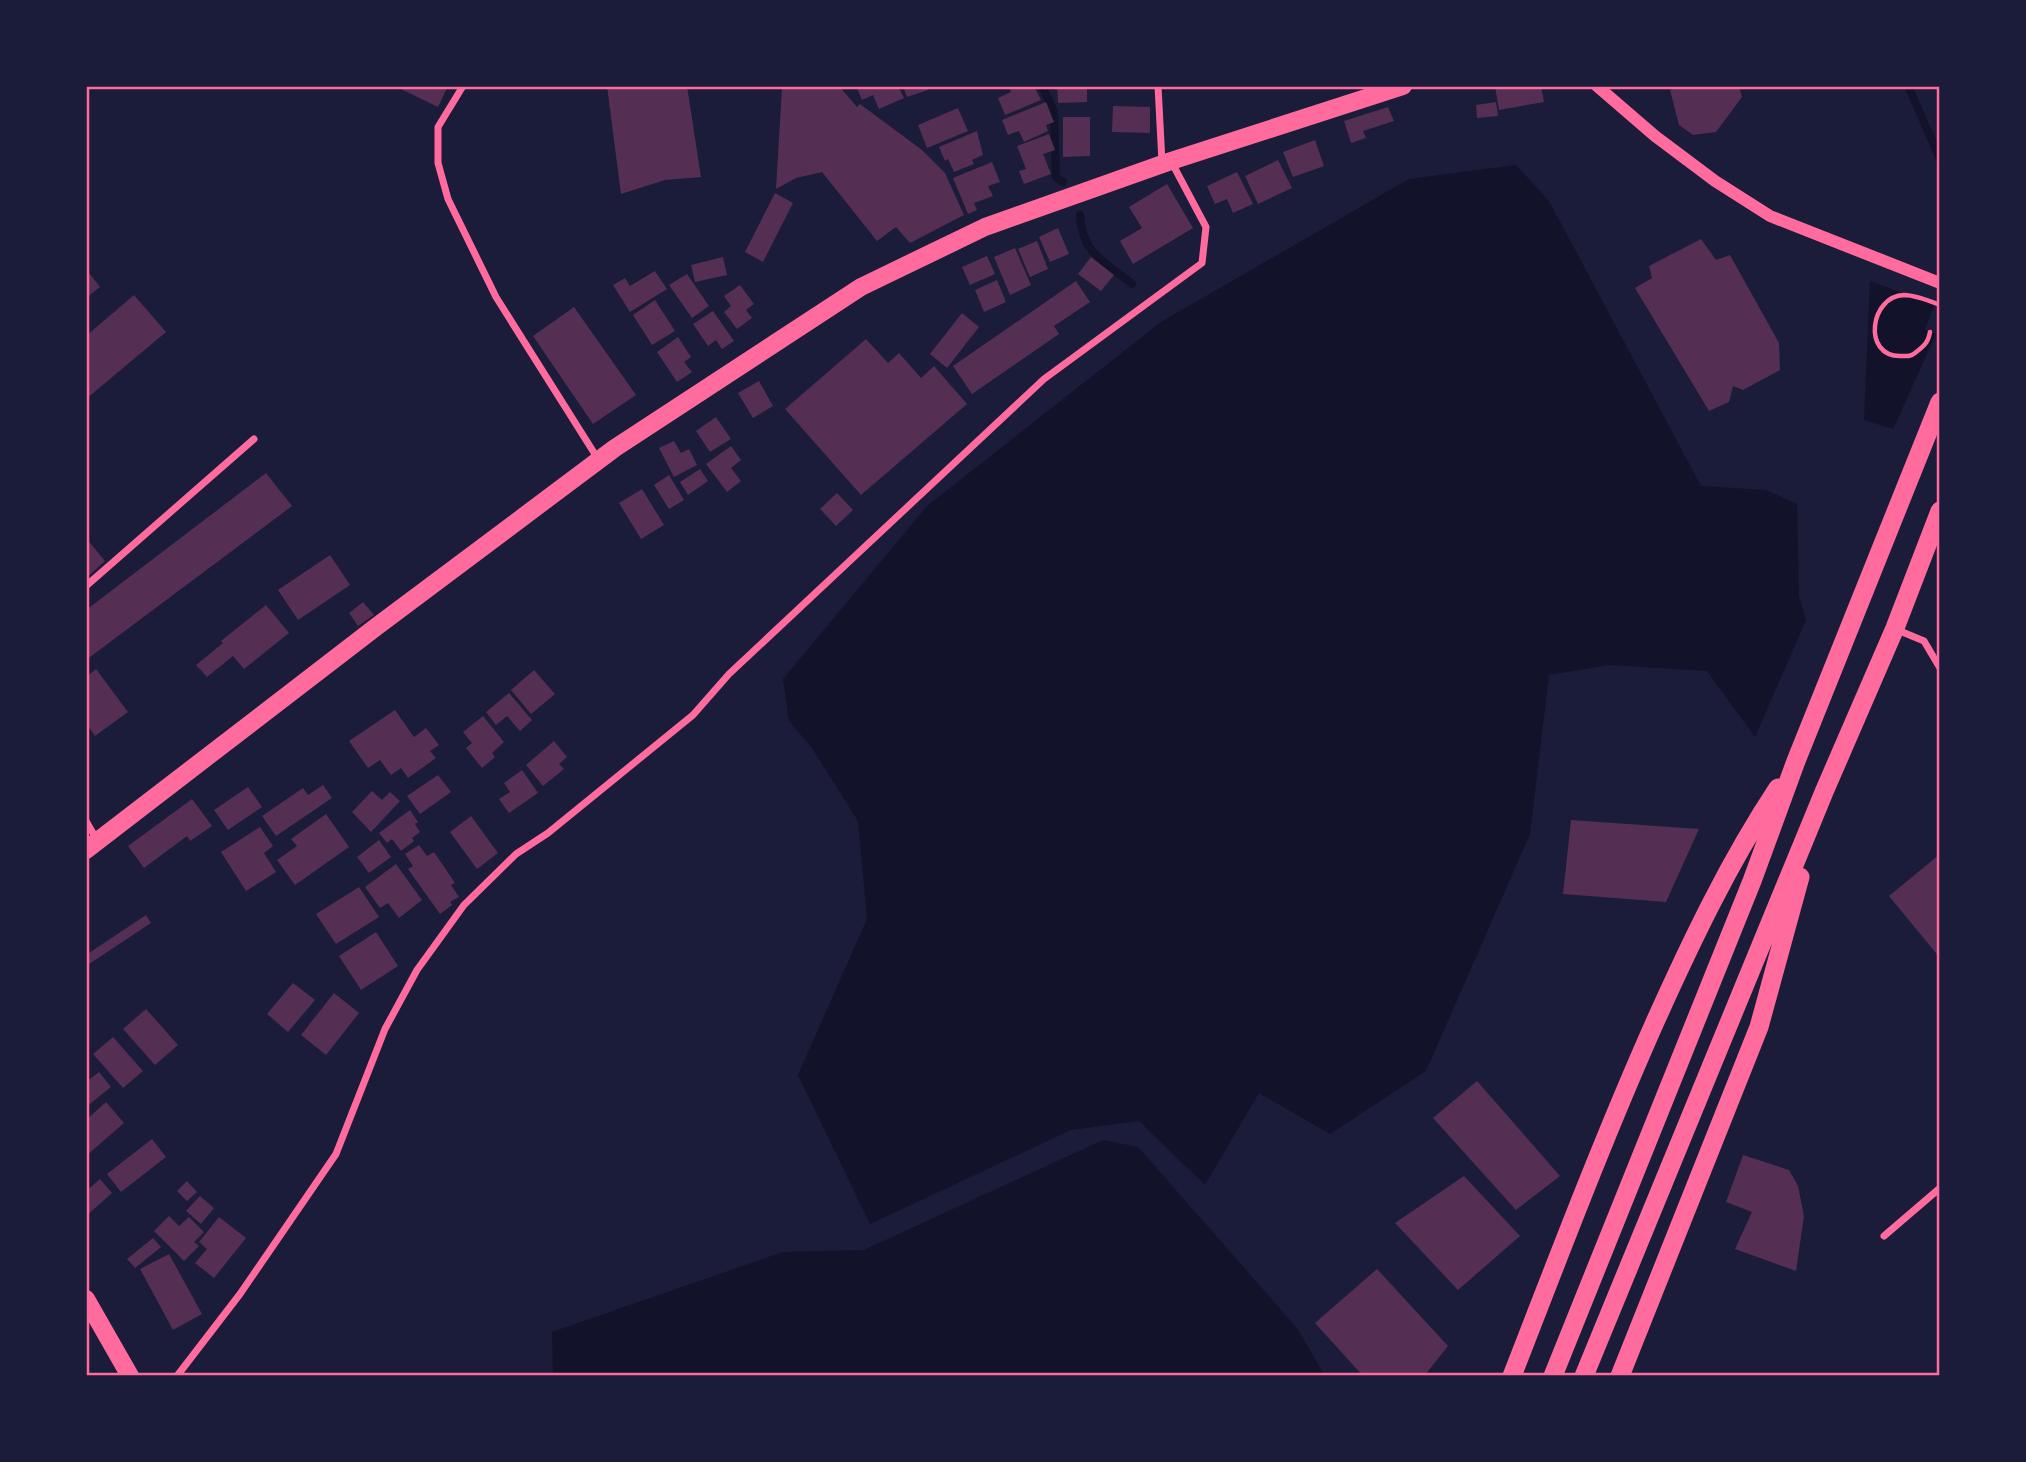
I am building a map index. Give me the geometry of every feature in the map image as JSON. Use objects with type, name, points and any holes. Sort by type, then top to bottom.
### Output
[{"type":"highway","points":[[1553,1376],[1752,881],[1796,761],[1940,402]]},
{"type":"highway","points":[[1584,1376],[1824,792],[1895,628],[1940,511]]},
{"type":"highway","points":[[1512,1376],[1628,1082],[1684,958],[1746,836],[1796,761]]},
{"type":"highway","points":[[1620,1376],[1759,1027],[1824,792]]},
{"type":"main road","points":[[91,845],[598,460],[861,287],[985,227],[1167,162],[1403,86]]},
{"type":"main road","points":[[86,1299],[130,1376]]},
{"type":"street","points":[[463,86],[438,127],[438,163],[448,199],[496,297],[598,460]]},
{"type":"street","points":[[177,1376],[240,1294],[336,1154],[385,1029],[417,970],[464,905],[516,854],[548,833],[693,715],[729,674],[1045,379],[1202,263],[1206,227],[1167,162],[1158,86]]},
{"type":"street","points":[[1597,86],[1655,136],[1715,181],[1770,216],[1940,283]]},
{"type":"street","points":[[86,586],[254,439]]},
{"type":"street","points":[[1895,628],[1924,641],[1940,668]]},
{"type":"street","points":[[86,821],[91,845]]},
{"type":"street","points":[[1884,1236],[1940,1188]]},
{"type":"path","points":[[1930,332],[1927,343],[1911,356],[1894,356],[1881,348],[1874,336],[1877,315],[1888,301],[1903,295],[1940,305]]},
{"type":"shaded area","points":[[1516,165],[1549,201],[1701,486],[1766,490],[1797,504],[1799,597],[1806,620],[1755,737],[1707,671],[1609,665],[1549,675],[1530,834],[1426,1071],[1330,1134],[1259,1093],[1205,1185],[1139,1121],[1071,1130],[870,1224],[798,1075],[867,919],[858,821],[812,748],[789,721],[783,679],[927,506],[1161,322],[1409,179]]},
{"type":"shaded area","points":[[1870,281],[1934,305],[1925,330],[1936,334],[1893,429],[1864,420]]},
{"type":"shaded area","points":[[1103,1140],[1138,1147],[1297,1328],[1325,1376],[553,1376],[552,1332],[783,1252],[864,1250]]},
{"type":"building","points":[[402,86],[448,86],[438,107],[401,89]]},
{"type":"building","points":[[607,86],[687,86],[701,177],[665,180],[621,194]]},
{"type":"building","points":[[839,86],[857,107],[860,104],[922,150],[945,173],[964,215],[910,243],[896,227],[877,241],[822,172],[796,178],[776,189],[782,87],[813,89]]},
{"type":"building","points":[[856,86],[898,86],[904,98],[879,109],[873,95],[862,100]]},
{"type":"building","points":[[903,86],[927,86],[928,90],[907,97]]},
{"type":"building","points":[[1009,86],[1034,86],[1041,100],[1005,115],[998,98],[1011,92]]},
{"type":"building","points":[[1057,86],[1087,86],[1087,102],[1058,103]]},
{"type":"building","points":[[1495,86],[1541,86],[1544,102],[1499,110]]},
{"type":"building","points":[[1684,86],[1739,86],[1742,97],[1716,132],[1693,135],[1679,125],[1670,90]]},
{"type":"building","points":[[1046,102],[1054,122],[1046,125],[1048,131],[1024,142],[1019,131],[1008,135],[1002,120]]},
{"type":"building","points":[[1496,102],[1498,116],[1477,118],[1476,105]]},
{"type":"building","points":[[1113,106],[1150,107],[1150,133],[1112,132]]},
{"type":"building","points":[[1388,107],[1394,121],[1363,131],[1366,138],[1351,143],[1344,121]]},
{"type":"building","points":[[958,108],[968,131],[927,148],[918,125]]},
{"type":"building","points":[[1063,117],[1090,117],[1090,156],[1063,157]]},
{"type":"building","points":[[977,131],[983,155],[972,160],[974,164],[954,172],[939,147]]},
{"type":"building","points":[[1049,134],[1055,150],[1043,154],[1051,174],[1024,184],[1019,171],[1026,169],[1017,146]]},
{"type":"building","points":[[1315,140],[1324,166],[1293,177],[1283,152]]},
{"type":"building","points":[[1278,160],[1292,188],[1258,204],[1245,176]]},
{"type":"building","points":[[992,162],[1000,182],[988,186],[993,196],[974,203],[977,210],[968,214],[953,178]]},
{"type":"building","points":[[1237,172],[1253,204],[1233,213],[1227,199],[1215,204],[1207,186]]},
{"type":"building","points":[[1167,184],[1193,228],[1133,264],[1120,241],[1142,228],[1129,207]]},
{"type":"building","points":[[775,193],[793,203],[763,262],[745,252]]},
{"type":"building","points":[[1058,228],[1069,254],[1050,262],[1039,237]]},
{"type":"building","points":[[1701,239],[1716,260],[1730,255],[1779,343],[1780,370],[1743,390],[1733,386],[1729,402],[1709,411],[1635,288],[1652,278],[1649,266]]},
{"type":"building","points":[[1037,241],[1048,269],[1030,277],[1018,249]]},
{"type":"building","points":[[1015,248],[1031,285],[1010,295],[994,257]]},
{"type":"building","points":[[987,256],[995,274],[970,285],[962,267]]},
{"type":"building","points":[[723,257],[727,275],[695,282],[691,265]]},
{"type":"building","points":[[1091,257],[1114,275],[1101,291],[1078,274]]},
{"type":"building","points":[[86,269],[100,287],[86,298]]},
{"type":"building","points":[[655,271],[667,289],[630,312],[613,285],[625,278],[630,286]]},
{"type":"building","points":[[687,274],[709,306],[692,318],[669,285]]},
{"type":"building","points":[[997,280],[1006,302],[984,312],[975,290]]},
{"type":"building","points":[[1076,281],[1090,302],[1054,326],[1059,334],[972,394],[953,366]]},
{"type":"building","points":[[740,285],[754,304],[746,310],[752,318],[737,329],[724,312],[731,306],[724,296]]},
{"type":"building","points":[[134,295],[166,332],[86,399],[86,336]]},
{"type":"building","points":[[655,300],[675,331],[652,345],[633,315]]},
{"type":"building","points":[[574,307],[636,395],[593,424],[533,336]]},
{"type":"building","points":[[713,311],[734,341],[722,349],[716,340],[708,346],[693,324]]},
{"type":"building","points":[[962,313],[979,327],[947,368],[930,354]]},
{"type":"building","points":[[678,337],[691,357],[684,362],[692,372],[677,382],[657,352]]},
{"type":"building","points":[[866,339],[888,363],[899,353],[921,378],[934,366],[967,404],[861,495],[785,409]]},
{"type":"building","points":[[759,381],[773,406],[753,418],[738,393]]},
{"type":"building","points":[[716,417],[731,439],[710,452],[696,431]]},
{"type":"building","points":[[674,441],[681,453],[689,449],[697,465],[674,477],[659,448]]},
{"type":"building","points":[[731,446],[741,460],[731,468],[741,481],[727,492],[706,464]]},
{"type":"building","points":[[700,469],[708,481],[688,495],[680,482]]},
{"type":"building","points":[[266,473],[292,506],[86,660],[86,610]]},
{"type":"building","points":[[669,475],[684,500],[669,509],[654,485]]},
{"type":"building","points":[[642,489],[664,525],[641,539],[619,503]]},
{"type":"building","points":[[837,493],[853,510],[836,526],[820,509]]},
{"type":"building","points":[[86,538],[105,561],[86,578]]},
{"type":"building","points":[[330,555],[350,585],[298,620],[278,590]]},
{"type":"building","points":[[363,602],[374,615],[358,626],[349,613]]},
{"type":"building","points":[[266,605],[289,633],[244,669],[233,656],[207,677],[196,665]]},
{"type":"building","points":[[96,669],[128,712],[95,736],[86,723],[86,677]]},
{"type":"building","points":[[534,670],[555,694],[531,714],[511,690]]},
{"type":"building","points":[[509,693],[532,720],[520,731],[507,716],[496,725],[486,712]]},
{"type":"building","points":[[395,710],[414,737],[426,728],[439,745],[430,751],[436,758],[408,778],[401,768],[391,775],[380,760],[368,768],[349,741]]},
{"type":"building","points":[[483,716],[504,742],[492,753],[495,757],[482,768],[466,748],[472,743],[463,732]]},
{"type":"building","points":[[554,741],[567,757],[559,764],[564,769],[543,786],[526,765]]},
{"type":"building","points":[[522,770],[538,793],[509,813],[499,799],[510,792],[504,783]]},
{"type":"building","points":[[438,775],[451,792],[420,814],[407,796]]},
{"type":"building","points":[[323,785],[332,798],[276,836],[262,816],[303,788],[308,795]]},
{"type":"building","points":[[248,787],[262,807],[228,830],[214,810]]},
{"type":"building","points":[[372,791],[382,800],[390,792],[400,801],[371,832],[352,812]]},
{"type":"building","points":[[192,799],[212,826],[190,841],[187,836],[144,868],[128,846]]},
{"type":"building","points":[[410,810],[418,822],[415,824],[420,832],[412,838],[414,841],[401,851],[392,839],[387,843],[379,833]]},
{"type":"building","points":[[326,814],[349,847],[295,885],[277,860],[297,846],[291,839]]},
{"type":"building","points":[[471,816],[498,853],[477,869],[450,832]]},
{"type":"building","points":[[1571,820],[1699,829],[1666,902],[1563,894]]},
{"type":"building","points":[[260,827],[273,846],[264,853],[276,872],[246,891],[221,852]]},
{"type":"building","points":[[379,840],[391,857],[369,873],[357,857]]},
{"type":"building","points":[[419,845],[427,856],[434,852],[455,883],[451,885],[459,897],[450,902],[452,905],[440,914],[408,869],[413,866],[405,854]]},
{"type":"building","points":[[1940,854],[1940,958],[1889,896]]},
{"type":"building","points":[[396,864],[422,900],[399,918],[388,903],[380,908],[365,887]]},
{"type":"building","points":[[359,887],[379,917],[336,944],[316,914]]},
{"type":"building","points":[[146,915],[151,923],[86,966],[86,955]]},
{"type":"building","points":[[376,932],[398,966],[361,990],[339,956]]},
{"type":"building","points":[[293,983],[315,1000],[288,1032],[267,1014]]},
{"type":"building","points":[[334,993],[359,1013],[326,1055],[301,1035]]},
{"type":"building","points":[[146,1009],[178,1045],[155,1065],[123,1029]]},
{"type":"building","points":[[113,1037],[143,1071],[123,1088],[93,1054]]},
{"type":"building","points":[[99,1072],[111,1087],[86,1107],[86,1082]]},
{"type":"building","points":[[1477,1081],[1560,1176],[1516,1210],[1433,1118]]},
{"type":"building","points":[[106,1102],[124,1123],[86,1156],[86,1120]]},
{"type":"building","points":[[152,1139],[166,1157],[121,1192],[107,1174]]},
{"type":"building","points":[[1743,1155],[1789,1170],[1798,1186],[1804,1216],[1796,1271],[1735,1249],[1752,1212],[1726,1202]]},
{"type":"building","points":[[1464,1176],[1520,1236],[1458,1290],[1395,1223]]},
{"type":"building","points":[[100,1179],[112,1193],[86,1216],[86,1191]]},
{"type":"building","points":[[187,1181],[197,1192],[187,1201],[177,1191]]},
{"type":"building","points":[[200,1196],[214,1208],[201,1224],[186,1211]]},
{"type":"building","points":[[169,1216],[179,1226],[189,1217],[204,1232],[194,1242],[199,1246],[184,1261],[154,1231]]},
{"type":"building","points":[[219,1217],[246,1238],[214,1278],[195,1263],[207,1249],[199,1242]]},
{"type":"building","points":[[153,1238],[161,1247],[135,1268],[127,1259]]},
{"type":"building","points":[[169,1254],[202,1314],[173,1330],[140,1269]]},
{"type":"building","points":[[1377,1269],[1448,1346],[1424,1376],[1363,1376],[1315,1323]]},
{"type":"waterway","points":[[1042,86],[1054,111],[1056,177],[1063,182]]},
{"type":"waterway","points":[[1908,86],[1940,159]]},
{"type":"waterway","points":[[1080,215],[1085,239],[1096,256],[1132,284]]}]
